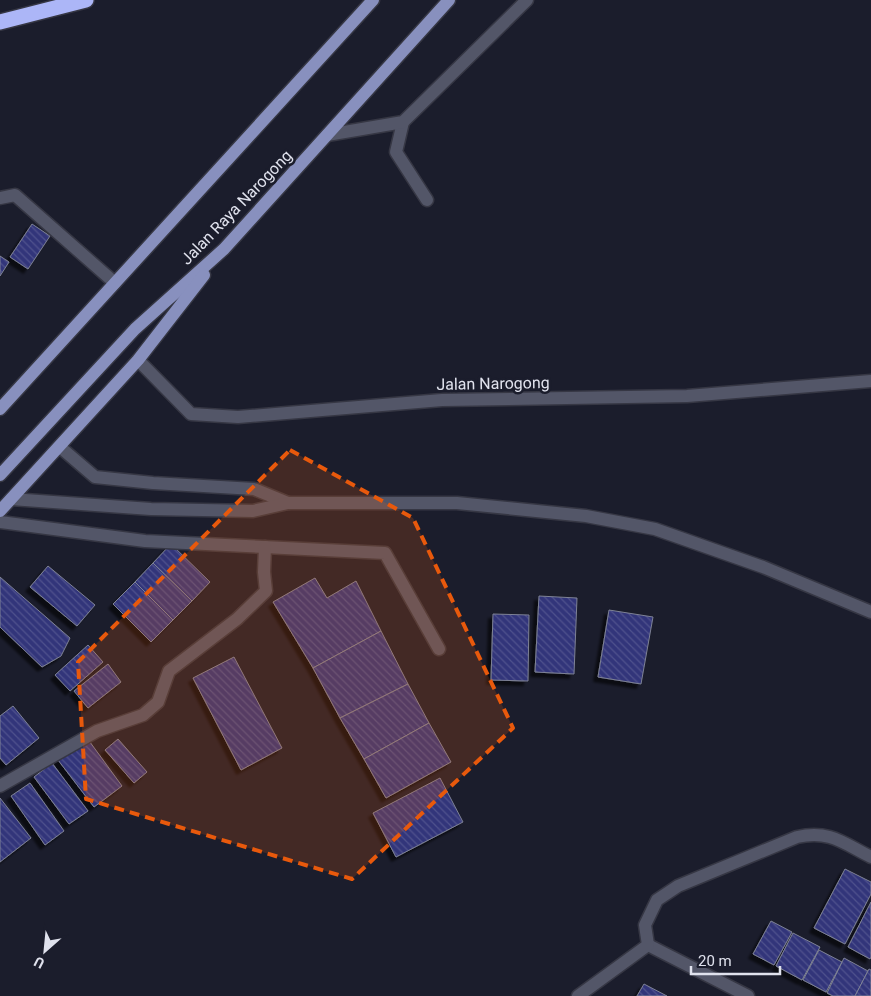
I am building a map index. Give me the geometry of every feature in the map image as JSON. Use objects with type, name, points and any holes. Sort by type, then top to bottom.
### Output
[{"type":"highway","points":[[0,22],[86,0]]},
{"type":"main road","points":[[0,410],[373,0]]},
{"type":"main road","name":"Jalan Raya Narogong","points":[[0,475],[135,329],[224,249],[450,0]]},
{"type":"main road","points":[[0,511],[138,360],[224,249]]},
{"type":"street","points":[[427,200],[396,152],[403,122],[527,0]]},
{"type":"street","points":[[327,135],[403,122]]},
{"type":"street","points":[[0,198],[15,195],[115,283]]},
{"type":"street","name":"Jalan Narogong","points":[[138,360],[190,414],[238,417],[442,400],[687,396],[871,382]]},
{"type":"street","points":[[60,446],[95,477],[153,484],[254,489],[288,503]]},
{"type":"street","points":[[11,499],[151,509],[254,511],[288,503],[457,503],[586,516],[655,529],[762,568],[871,612]]},
{"type":"street","points":[[0,522],[145,541],[385,553],[439,649]]},
{"type":"street","points":[[0,786],[97,731],[143,715],[158,702],[169,671],[237,619],[266,591],[264,572],[265,547]]},
{"type":"street","points":[[648,945],[645,925],[657,900],[678,886],[797,837],[812,834],[828,835],[871,857]]},
{"type":"street","points":[[578,996],[648,945]]},
{"type":"street","points":[[648,945],[748,996]]},
{"type":"highlighted area","points":[[290,450],[413,518],[513,728],[352,879],[86,799],[78,662]]},
{"type":"building","points":[[32,224],[50,236],[28,269],[10,257]]},
{"type":"building","points":[[0,256],[9,262],[0,276]]},
{"type":"building","points":[[171,544],[210,582],[192,601],[153,563]]},
{"type":"building","points":[[153,563],[192,601],[173,620],[135,582]]},
{"type":"building","points":[[48,566],[95,605],[77,626],[30,587]]},
{"type":"building","points":[[0,577],[70,638],[61,656],[42,667],[0,627]]},
{"type":"building","points":[[315,578],[327,598],[356,581],[381,631],[313,668],[273,602]]},
{"type":"building","points":[[135,582],[173,620],[151,642],[113,604]]},
{"type":"building","points":[[539,596],[577,598],[574,674],[535,672]]},
{"type":"building","points":[[609,610],[653,617],[641,684],[598,677]]},
{"type":"building","points":[[493,614],[529,615],[528,681],[491,680]]},
{"type":"building","points":[[381,631],[408,684],[340,718],[313,668]]},
{"type":"building","points":[[88,645],[103,662],[70,691],[55,675]]},
{"type":"building","points":[[234,657],[282,748],[241,770],[193,678]]},
{"type":"building","points":[[108,664],[121,682],[88,708],[74,691]]},
{"type":"building","points":[[408,684],[429,723],[364,759],[340,718]]},
{"type":"building","points":[[13,706],[39,738],[6,765],[0,758],[0,716]]},
{"type":"building","points":[[429,723],[451,762],[386,798],[364,759]]},
{"type":"building","points":[[87,738],[122,786],[94,807],[58,760]]},
{"type":"building","points":[[118,739],[147,772],[134,783],[105,750]]},
{"type":"building","points":[[52,763],[88,811],[69,824],[34,777]]},
{"type":"building","points":[[440,778],[463,822],[396,857],[373,813]]},
{"type":"building","points":[[30,783],[64,831],[45,845],[11,796]]},
{"type":"building","points":[[0,798],[31,838],[0,862]]},
{"type":"building","points":[[845,869],[871,882],[871,894],[845,944],[814,928]]},
{"type":"building","points":[[871,902],[871,957],[870,959],[848,947]]},
{"type":"building","points":[[771,921],[792,932],[774,965],[753,954]]},
{"type":"building","points":[[793,933],[820,947],[802,980],[776,966]]},
{"type":"building","points":[[819,950],[842,962],[826,992],[803,980]]},
{"type":"building","points":[[844,958],[868,971],[855,996],[833,996],[827,993]]},
{"type":"building","points":[[869,969],[871,970],[871,996],[855,996]]},
{"type":"building","points":[[644,984],[667,996],[637,996]]}]
